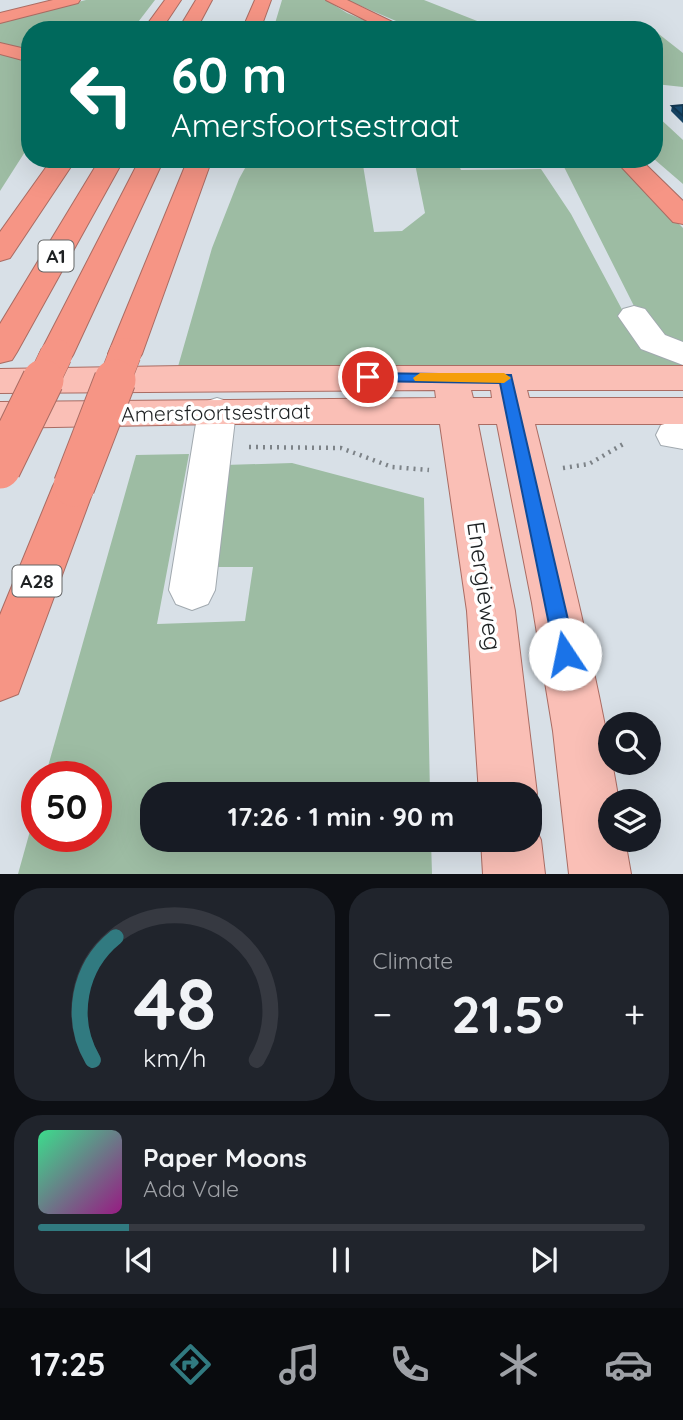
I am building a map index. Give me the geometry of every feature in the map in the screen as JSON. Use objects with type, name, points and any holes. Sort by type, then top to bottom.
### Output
[{"type":"highway","points":[[0,18],[72,0]]},
{"type":"highway","points":[[158,21],[173,0]]},
{"type":"highway","points":[[192,21],[204,0]]},
{"type":"highway","points":[[255,21],[263,0]]},
{"type":"highway","points":[[334,0],[380,21]]},
{"type":"highway","points":[[0,48],[21,54]]},
{"type":"highway","name":"A1","points":[[27,214],[39,168]]},
{"type":"highway","name":"A1","points":[[0,252],[58,168]]},
{"type":"highway","name":"A1","points":[[0,352],[107,168]]},
{"type":"highway","name":"A1","points":[[0,468],[148,168]]},
{"type":"highway","name":"A28","points":[[0,677],[180,212],[208,168]]},
{"type":"highway","points":[[635,168],[683,216]]},
{"type":"highway","points":[[649,168],[683,201]]},
{"type":"main road","name":"Amersfoortsestraat","points":[[0,381],[182,378],[454,395],[510,395],[683,378]]},
{"type":"main road","name":"Amersfoortsestraat","points":[[0,415],[214,430],[454,395]]},
{"type":"main road","name":"Energieweg","points":[[454,395],[491,611],[507,782]]},
{"type":"main road","name":"Amersfoortsestraat","points":[[510,395],[680,427]]},
{"type":"main road","points":[[510,395],[556,603],[577,718],[600,874]]},
{"type":"main road","points":[[512,852],[514,874]]},
{"type":"lane","points":[[634,316],[653,342],[683,354]]},
{"type":"lane","points":[[192,590],[214,430]]},
{"type":"path","points":[[525,469],[587,466],[634,439],[680,427]]},
{"type":"path","points":[[214,430],[328,446],[356,452],[392,467],[434,471],[467,470]]},
{"type":"green space","points":[[86,0],[155,0],[139,21],[21,21],[21,48],[0,44],[0,21]]},
{"type":"green space","points":[[282,0],[326,0],[366,21],[276,21]]},
{"type":"green space","points":[[347,0],[424,0],[477,21],[396,21]]},
{"type":"green space","points":[[663,37],[683,53],[683,87],[663,85]]},
{"type":"green space","points":[[0,54],[21,59],[21,158],[0,191]]},
{"type":"green space","points":[[663,121],[683,140],[683,184],[663,167]]},
{"type":"green space","points":[[245,168],[363,168],[374,232],[402,231],[425,213],[416,168],[541,169],[571,214],[634,332],[683,361],[683,373],[177,370],[212,248]]},
{"type":"green space","points":[[565,168],[624,168],[683,228],[683,347],[663,337],[635,308]]},
{"type":"green space","points":[[189,454],[157,624],[245,621],[253,567],[208,567],[225,465],[292,463],[424,498],[430,782],[140,782],[140,852],[431,852],[432,874],[18,874],[24,852],[112,852],[112,761],[50,761],[136,455]]},
{"type":"building","points":[[683,105],[683,116],[672,106]]},
{"type":"slow traffic","points":[[420,378],[504,378]]},
{"type":"route","points":[[368,377],[506,378],[565,654]]}]
